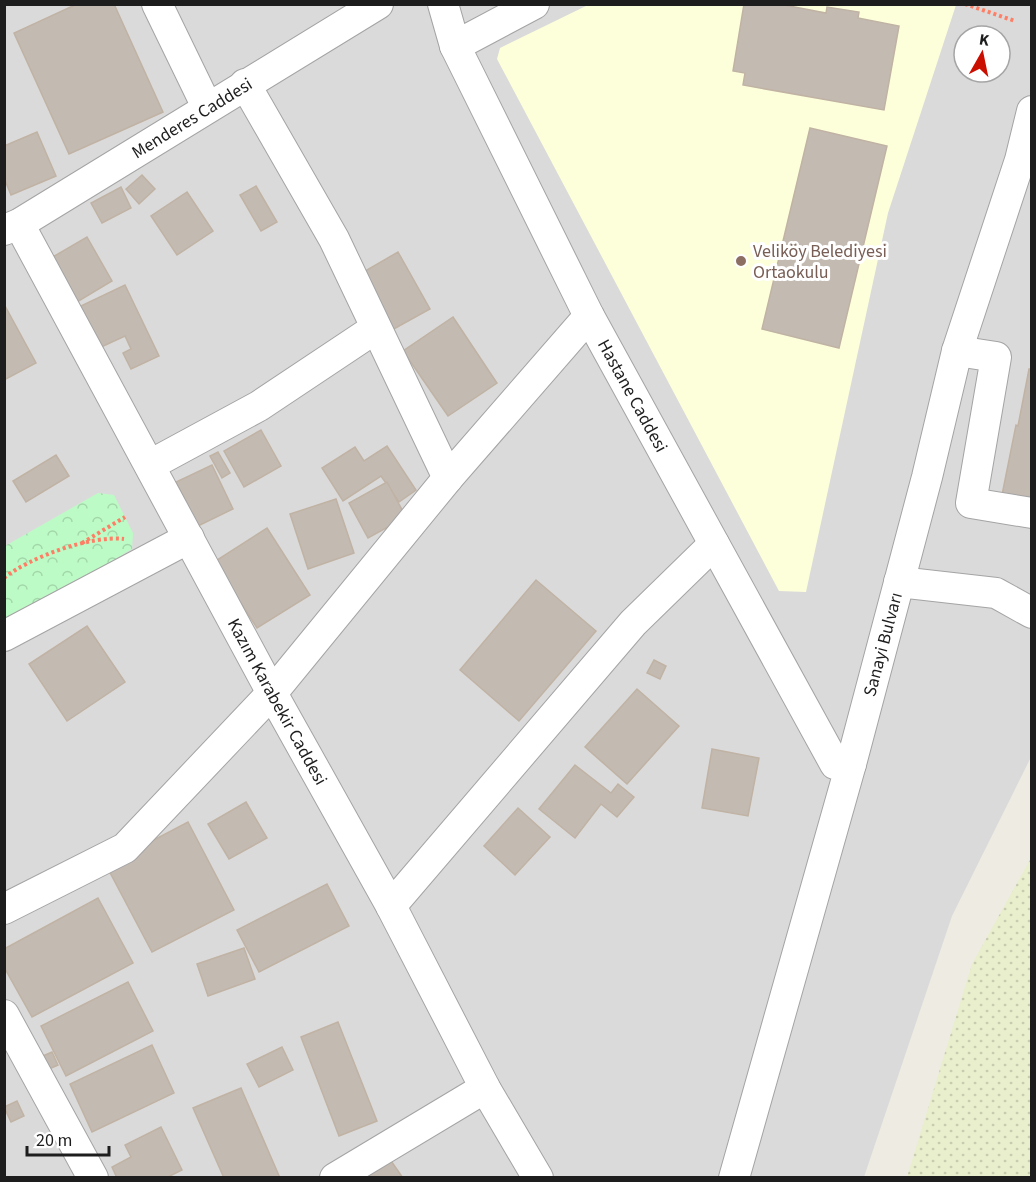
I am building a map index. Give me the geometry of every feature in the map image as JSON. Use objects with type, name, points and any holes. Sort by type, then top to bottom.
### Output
[{"type":"street","points":[[157,4],[207,107]]},
{"type":"street","name":"Menderes Caddesi","points":[[12,227],[378,4]]},
{"type":"street","name":"Hastane Caddesi","points":[[443,4],[455,46],[589,316],[835,764],[851,764]]},
{"type":"street","points":[[455,46],[534,4]]},
{"type":"street","points":[[245,84],[334,239],[448,478]]},
{"type":"street","name":"Sanayi Bulvarı","points":[[734,1178],[851,764],[927,477],[957,351],[1026,162],[1032,111]]},
{"type":"street","name":"Kazım Karabekir Caddesi","points":[[12,227],[150,465],[272,693],[392,906],[485,1088],[538,1178]]},
{"type":"street","points":[[4,909],[125,848],[272,693],[448,478],[589,316]]},
{"type":"street","points":[[150,465],[259,406],[376,327]]},
{"type":"street","points":[[957,351],[996,357],[971,503],[1032,513]]},
{"type":"street","points":[[927,477],[974,485]]},
{"type":"street","points":[[4,636],[189,538]]},
{"type":"street","points":[[392,906],[633,623],[714,544]]},
{"type":"street","points":[[899,582],[996,593],[1032,613]]},
{"type":"street","points":[[4,1015],[93,1178]]},
{"type":"street","points":[[335,1178],[485,1088]]},
{"type":"path","points":[[964,4],[1015,21]]},
{"type":"path","points":[[79,545],[125,517]]},
{"type":"path","points":[[4,578],[40,557],[79,545],[113,538],[133,540]]},
{"type":"shaded area","points":[[5,5],[1031,5],[1031,757],[952,916],[864,1177],[5,1178]]},
{"type":"shaded area","name":"Veliköy Belediyesi Ortaokulu","points":[[588,5],[956,5],[888,213],[806,592],[779,591],[497,59],[500,48]]},
{"type":"shaded area","points":[[1031,858],[1031,1177],[907,1177],[972,964]]},
{"type":"green space","points":[[98,493],[114,495],[133,533],[132,549],[5,626],[5,546]]},
{"type":"building","points":[[77,4],[114,4],[163,112],[69,154],[14,33]]},
{"type":"building","points":[[744,4],[779,4],[826,13],[827,7],[859,12],[858,18],[899,26],[884,110],[743,85],[745,73],[733,71]]},
{"type":"building","points":[[810,128],[887,146],[839,348],[762,329]]},
{"type":"building","points":[[37,132],[56,176],[11,195],[4,178],[4,146]]},
{"type":"building","points":[[142,175],[155,189],[139,204],[126,189]]},
{"type":"building","points":[[256,186],[277,222],[261,231],[240,195]]},
{"type":"building","points":[[121,187],[131,208],[102,223],[91,203]]},
{"type":"building","points":[[187,192],[213,231],[177,255],[151,216]]},
{"type":"building","points":[[87,237],[112,281],[77,302],[51,258]]},
{"type":"building","points":[[398,252],[430,309],[392,330],[360,274]]},
{"type":"building","points":[[125,285],[159,356],[131,369],[123,353],[131,349],[125,336],[86,354],[66,313]]},
{"type":"building","points":[[4,304],[36,363],[4,380]]},
{"type":"building","points":[[453,317],[497,383],[448,416],[403,351]]},
{"type":"building","points":[[1029,369],[1032,369],[1032,501],[1002,495]]},
{"type":"building","points":[[261,430],[281,466],[244,487],[224,451]]},
{"type":"building","points":[[387,446],[416,490],[399,502],[381,476],[343,501],[322,468],[355,447],[364,461]]},
{"type":"building","points":[[218,452],[230,473],[222,478],[210,456]]},
{"type":"building","points":[[56,455],[69,476],[26,502],[13,481]]},
{"type":"building","points":[[212,465],[233,509],[198,526],[176,482]]},
{"type":"building","points":[[387,482],[406,517],[368,538],[349,503]]},
{"type":"building","points":[[336,499],[354,553],[308,569],[290,514]]},
{"type":"building","points":[[267,528],[310,595],[257,628],[214,562]]},
{"type":"building","points":[[536,580],[596,631],[519,721],[460,670]]},
{"type":"building","points":[[87,626],[125,682],[67,721],[29,664]]},
{"type":"building","points":[[654,660],[666,666],[660,679],[647,673]]},
{"type":"building","points":[[637,689],[679,726],[627,784],[585,747]]},
{"type":"building","points":[[712,749],[759,758],[748,816],[702,808]]},
{"type":"building","points":[[575,765],[611,793],[618,784],[634,797],[617,817],[601,804],[575,838],[539,809]]},
{"type":"building","points":[[246,802],[267,838],[229,859],[208,824]]},
{"type":"building","points":[[518,808],[550,837],[515,875],[484,846]]},
{"type":"building","points":[[188,822],[234,910],[152,952],[106,865]]},
{"type":"building","points":[[327,884],[349,926],[259,972],[237,930]]},
{"type":"building","points":[[98,898],[133,963],[32,1017],[4,967],[4,949]]},
{"type":"building","points":[[244,948],[255,979],[208,996],[197,964]]},
{"type":"building","points":[[128,982],[153,1031],[66,1076],[41,1026]]},
{"type":"building","points":[[338,1022],[377,1121],[339,1136],[301,1037]]},
{"type":"building","points":[[152,1045],[174,1093],[92,1132],[70,1084]]},
{"type":"building","points":[[282,1047],[293,1070],[259,1087],[247,1064]]},
{"type":"building","points":[[52,1052],[58,1065],[42,1072],[36,1059]]},
{"type":"building","points":[[241,1088],[280,1178],[224,1178],[193,1108]]},
{"type":"building","points":[[17,1101],[24,1116],[11,1122],[4,1107]]},
{"type":"building","points":[[161,1127],[182,1170],[166,1178],[117,1178],[112,1167],[131,1157],[125,1145]]},
{"type":"building","points":[[389,1158],[403,1178],[361,1178]]},
{"type":"place","name":"Veliköy Belediyesi Ortaokulu","points":[[741,261]]}]
